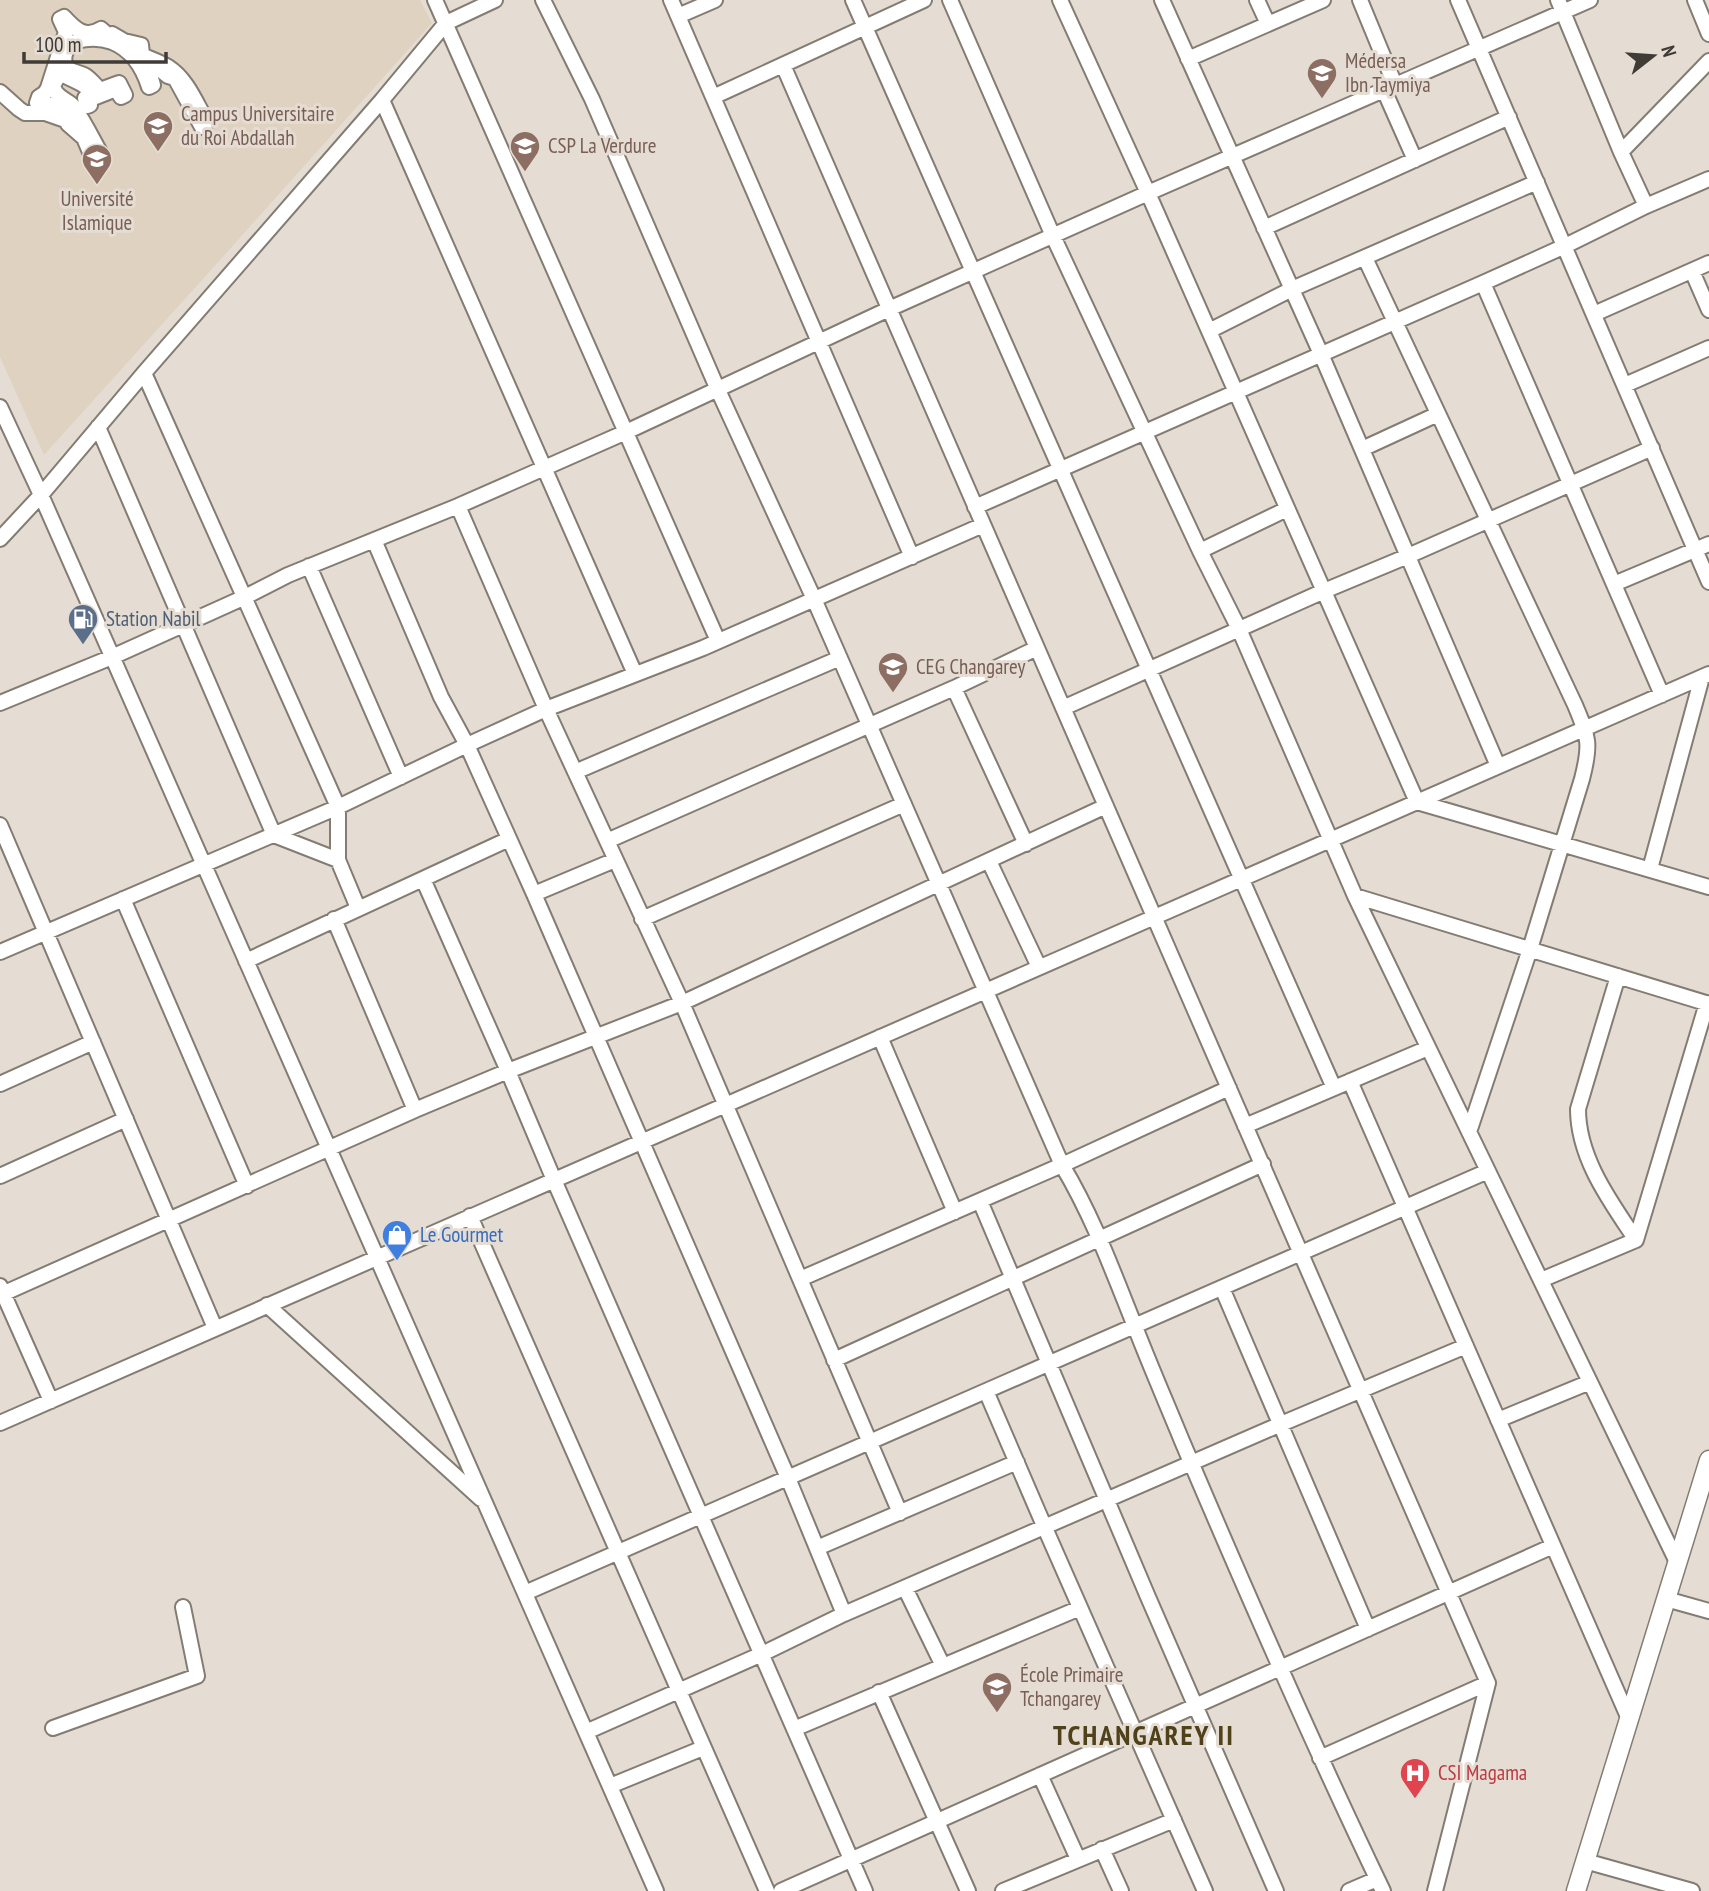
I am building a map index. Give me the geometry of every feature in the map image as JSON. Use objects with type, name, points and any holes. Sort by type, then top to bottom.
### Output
[{"type":"main road","points":[[1576,1891],[1709,1460]]},
{"type":"street","points":[[435,0],[718,641]]},
{"type":"street","points":[[0,539],[41,495],[446,23],[495,0]]},
{"type":"street","points":[[543,0],[592,99],[718,390],[814,599],[1062,1165],[1100,1238],[1134,1326],[1280,1668],[1380,1885],[1349,1891]]},
{"type":"street","points":[[671,0],[912,556]]},
{"type":"street","points":[[678,16],[715,0]]},
{"type":"street","points":[[853,0],[1334,1088]]},
{"type":"street","points":[[713,97],[924,0]]},
{"type":"street","points":[[950,0],[1053,236],[1239,629],[1355,896],[1677,1562]]},
{"type":"street","points":[[1060,0],[1417,802]]},
{"type":"street","points":[[1162,0],[1321,354],[1498,766]]},
{"type":"street","points":[[1257,0],[1268,24]]},
{"type":"street","points":[[1188,59],[1323,0]]},
{"type":"street","points":[[1360,0],[1415,160]]},
{"type":"street","points":[[1458,0],[1709,582]]},
{"type":"street","points":[[0,704],[112,657],[288,575],[458,506],[626,432],[889,309],[1479,48],[1560,6],[1590,0]]},
{"type":"street","points":[[1695,0],[1709,34]]},
{"type":"street","points":[[1560,6],[1646,206]]},
{"type":"street","points":[[0,92],[25,113],[45,113],[68,121],[84,138],[97,166],[102,156],[93,139],[73,106],[57,95],[53,87],[61,74],[76,81],[94,95],[85,98],[87,106],[90,105],[88,100],[116,89],[121,97],[125,95],[119,83],[100,90],[85,76],[67,67],[65,53],[72,44],[86,40],[102,40],[121,47],[132,56],[145,74],[149,87],[153,85],[151,71],[157,67],[175,78],[202,127],[207,122],[187,87],[167,66],[142,55],[141,45],[124,41],[112,34],[110,37],[101,29],[93,34],[80,32],[64,17],[60,19],[66,32],[46,93],[39,97],[37,103],[57,106],[64,110],[68,121]]},
{"type":"street","points":[[1621,152],[1709,61]]},
{"type":"street","points":[[783,65],[1488,1683],[1435,1891]]},
{"type":"street","points":[[382,100],[635,674]]},
{"type":"street","points":[[1264,228],[1508,117]]},
{"type":"street","points":[[975,507],[1483,283],[1709,179]]},
{"type":"street","points":[[1209,331],[1292,289],[1536,182]]},
{"type":"street","points":[[1365,258],[1585,729],[1588,754],[1531,949],[1469,1132]]},
{"type":"street","points":[[1594,314],[1709,263]]},
{"type":"street","points":[[1692,271],[1709,310]]},
{"type":"street","points":[[1483,283],[1662,695]]},
{"type":"street","points":[[1625,385],[1708,350]]},
{"type":"street","points":[[144,373],[338,807],[338,860],[358,908]]},
{"type":"street","points":[[0,407],[656,1891]]},
{"type":"street","points":[[1362,449],[1438,414]]},
{"type":"street","points":[[98,427],[274,835],[338,860]]},
{"type":"street","points":[[1063,708],[1652,448]]},
{"type":"street","points":[[458,506],[546,709],[682,1003],[900,1513]]},
{"type":"street","points":[[1200,551],[1287,509]]},
{"type":"street","points":[[0,952],[338,807],[546,709],[718,641],[984,525]]},
{"type":"street","points":[[374,540],[441,697],[467,745],[534,894],[788,1478],[844,1614]]},
{"type":"street","points":[[1614,584],[1709,544]]},
{"type":"street","points":[[309,566],[401,777]]},
{"type":"street","points":[[607,842],[954,688],[1037,648]]},
{"type":"street","points":[[575,772],[840,658]]},
{"type":"street","points":[[0,1423],[1706,676]]},
{"type":"street","points":[[1650,869],[1706,676]]},
{"type":"street","points":[[954,688],[1026,844]]},
{"type":"street","points":[[1417,802],[1709,887]]},
{"type":"street","points":[[642,919],[904,804]]},
{"type":"street","points":[[51,1401],[1,1291],[247,1186],[415,1110],[682,1003],[1106,806]]},
{"type":"street","points":[[0,825],[5,853],[46,932],[215,1328]]},
{"type":"street","points":[[246,961],[509,839]]},
{"type":"street","points":[[534,894],[615,860]]},
{"type":"street","points":[[989,861],[1039,967]]},
{"type":"street","points":[[423,879],[865,1891]]},
{"type":"street","points":[[1355,896],[1708,1003],[1636,1240]]},
{"type":"street","points":[[123,899],[247,1186]]},
{"type":"street","points":[[334,919],[415,1110]]},
{"type":"street","points":[[1618,976],[1578,1109],[1578,1126],[1598,1181],[1636,1240]]},
{"type":"street","points":[[880,1037],[955,1212]]},
{"type":"street","points":[[0,1084],[93,1042]]},
{"type":"street","points":[[1245,1126],[1429,1048]]},
{"type":"street","points":[[1350,1081],[1629,1719]]},
{"type":"street","points":[[800,1279],[1062,1165],[1229,1088]]},
{"type":"street","points":[[0,1176],[126,1119]]},
{"type":"street","points":[[834,1360],[1263,1164]]},
{"type":"street","points":[[524,1593],[1488,1171]]},
{"type":"street","points":[[980,1200],[1276,1891]]},
{"type":"street","points":[[470,1216],[767,1891]]},
{"type":"street","points":[[1541,1280],[1636,1240]]},
{"type":"street","points":[[1222,1288],[1368,1629]]},
{"type":"street","points":[[267,1305],[485,1502]]},
{"type":"street","points":[[586,1732],[762,1654],[844,1614],[1466,1346]]},
{"type":"street","points":[[1498,1420],[1590,1382]]},
{"type":"street","points":[[986,1391],[1205,1891]]},
{"type":"street","points":[[817,1548],[1017,1462]]},
{"type":"street","points":[[781,1891],[1553,1546]]},
{"type":"street","points":[[905,1588],[943,1666]]},
{"type":"street","points":[[1666,1599],[1709,1611]]},
{"type":"street","points":[[53,1728],[197,1676],[183,1607]]},
{"type":"street","points":[[794,1729],[1080,1608]]},
{"type":"street","points":[[1320,1758],[1488,1683]]},
{"type":"street","points":[[879,1692],[968,1891]]},
{"type":"street","points":[[610,1786],[704,1748]]},
{"type":"street","points":[[1040,1775],[1078,1859]]},
{"type":"street","points":[[1003,1891],[1174,1820]]},
{"type":"street","points":[[1102,1849],[1121,1891]]},
{"type":"street","points":[[1585,1861],[1692,1891]]},
{"type":"street","points":[[1037,1876],[1044,1891]]},
{"type":"shaded area","name":"Campus Universitaire du Roi Abdallah","points":[[0,0],[420,0],[432,23],[44,455],[0,357]]},
{"type":"place","name":"Médersa Ibn Taymiya","points":[[1322,100]]},
{"type":"place","name":"Campus Universitaire du Roi Abdallah","points":[[158,153]]},
{"type":"place","name":"CSP La Verdure","points":[[525,173]]},
{"type":"place","name":"Université Islamique","points":[[97,186]]},
{"type":"place","name":"Station Nabil","points":[[83,646]]},
{"type":"place","name":"CEG Changarey","points":[[893,694]]},
{"type":"place","name":"Le Gourmet","points":[[397,1262]]},
{"type":"place","name":"École Primaire Tchangarey","points":[[997,1714]]},
{"type":"place","name":"CSI Magama","points":[[1415,1800]]},
{"type":"district","name":"TCHANGAREY II","points":[[1144,1735]]}]
